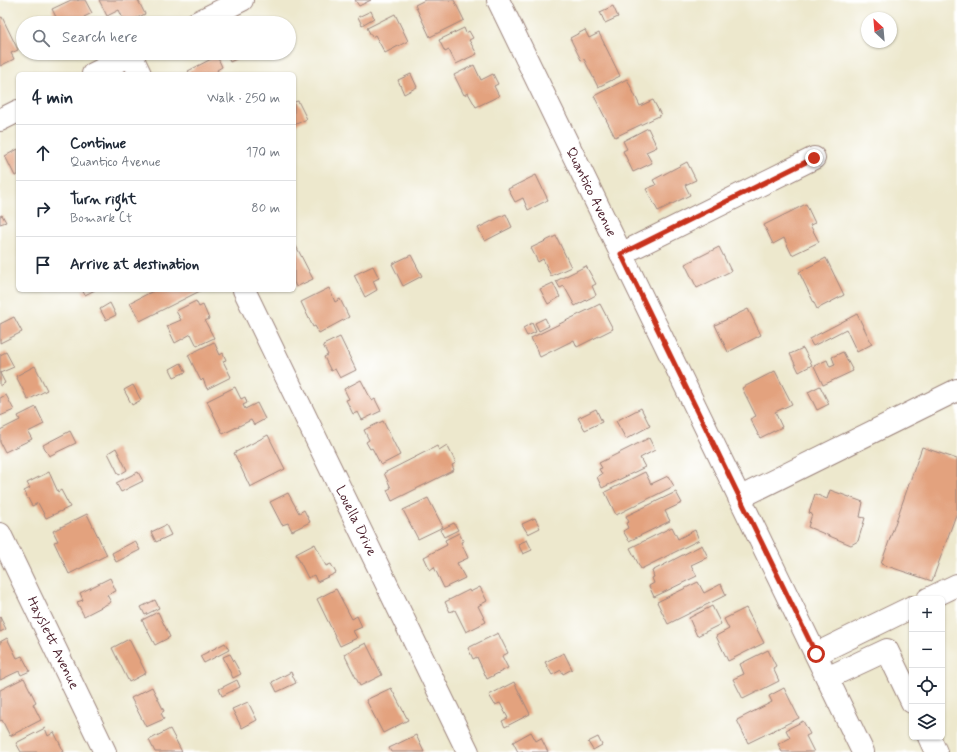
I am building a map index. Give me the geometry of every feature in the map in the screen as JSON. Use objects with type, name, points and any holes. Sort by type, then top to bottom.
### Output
[{"type":"street","points":[[210,16],[242,0]]},
{"type":"street","name":"Quantico Avenue","points":[[498,0],[863,752]]},
{"type":"street","points":[[99,72],[135,61]]},
{"type":"street","points":[[0,120],[16,112]]},
{"type":"street","points":[[621,254],[814,158]]},
{"type":"street","name":"Louella Drive","points":[[245,292],[468,752]]},
{"type":"street","points":[[740,498],[957,390]]},
{"type":"street","name":"Hayslett Avenue","points":[[0,534],[106,752]]},
{"type":"street","points":[[934,596],[957,585]]},
{"type":"street","points":[[816,654],[909,608]]},
{"type":"street","points":[[827,678],[887,650],[909,696]]},
{"type":"street","points":[[930,740],[936,752]]},
{"type":"building","points":[[71,0],[85,0],[92,13],[86,16],[56,16],[52,9]]},
{"type":"building","points":[[99,0],[138,0],[145,14],[141,16],[122,16],[119,10],[107,16]]},
{"type":"building","points":[[355,0],[371,0],[359,6]]},
{"type":"building","points":[[425,0],[454,0],[464,20],[430,37],[415,5]]},
{"type":"building","points":[[613,6],[618,17],[605,23],[600,12]]},
{"type":"building","points":[[371,11],[374,18],[362,25],[358,17]]},
{"type":"building","points":[[395,14],[408,41],[385,53],[375,35],[372,37],[367,28]]},
{"type":"building","points":[[2,17],[16,46],[16,51],[11,53],[14,59],[0,66],[0,18]]},
{"type":"building","points":[[464,28],[466,33],[469,31],[473,38],[469,40],[477,54],[456,64],[449,50],[445,52],[439,40]]},
{"type":"building","points":[[585,30],[589,38],[599,33],[620,76],[598,87],[584,59],[581,60],[570,38]]},
{"type":"building","points":[[209,60],[219,60],[222,67],[217,70],[218,72],[188,71]]},
{"type":"building","points":[[474,65],[481,80],[493,74],[498,84],[494,86],[499,96],[476,107],[468,93],[464,95],[454,75]]},
{"type":"building","points":[[411,74],[417,87],[404,94],[398,80]]},
{"type":"building","points":[[627,79],[640,106],[653,100],[661,115],[615,137],[594,96]]},
{"type":"building","points":[[298,101],[307,119],[296,124],[296,102]]},
{"type":"building","points":[[648,128],[657,147],[646,152],[652,163],[633,172],[623,151],[627,149],[623,141]]},
{"type":"building","points":[[16,150],[16,176],[15,176],[5,156]]},
{"type":"building","points":[[687,162],[696,180],[685,185],[690,195],[658,211],[646,189],[656,185],[653,180]]},
{"type":"building","points":[[536,175],[548,200],[528,210],[523,198],[515,202],[508,189]]},
{"type":"building","points":[[806,204],[815,223],[810,225],[819,242],[792,255],[784,238],[773,244],[764,225]]},
{"type":"building","points":[[506,214],[512,227],[485,241],[478,228]]},
{"type":"building","points":[[2,215],[6,222],[0,224],[0,216]]},
{"type":"building","points":[[556,236],[571,267],[551,276],[543,259],[538,262],[531,248]]},
{"type":"building","points":[[296,246],[313,279],[296,287]]},
{"type":"building","points":[[719,247],[731,271],[697,288],[685,264]]},
{"type":"building","points":[[411,255],[422,276],[403,286],[392,264]]},
{"type":"building","points":[[826,258],[844,295],[817,309],[799,272]]},
{"type":"building","points":[[373,266],[379,278],[373,281],[377,290],[365,297],[354,275]]},
{"type":"building","points":[[586,266],[596,284],[592,286],[596,295],[575,306],[564,286],[560,288],[556,281]]},
{"type":"building","points":[[553,283],[560,297],[548,304],[540,289]]},
{"type":"building","points":[[329,288],[335,302],[340,299],[349,317],[319,333],[315,326],[313,327],[301,302]]},
{"type":"building","points":[[83,292],[91,292],[85,295]]},
{"type":"building","points":[[151,292],[198,292],[140,321],[130,303]]},
{"type":"building","points":[[196,301],[199,307],[203,305],[209,319],[205,321],[214,338],[197,346],[191,334],[175,343],[167,326],[181,320],[176,311]]},
{"type":"building","points":[[110,303],[116,315],[106,320],[100,309]]},
{"type":"building","points":[[600,304],[613,329],[577,347],[574,340],[540,357],[531,338]]},
{"type":"building","points":[[748,309],[761,335],[728,352],[715,325]]},
{"type":"building","points":[[857,314],[872,344],[857,352],[846,329],[813,346],[809,339]]},
{"type":"building","points":[[14,317],[22,332],[0,343],[0,324]]},
{"type":"building","points":[[545,318],[549,326],[539,331],[535,323]]},
{"type":"building","points":[[532,323],[536,332],[527,336],[523,328]]},
{"type":"building","points":[[340,337],[356,370],[340,378],[335,369],[331,371],[324,357],[328,355],[323,345]]},
{"type":"building","points":[[214,342],[220,355],[223,353],[226,360],[223,361],[231,377],[207,389],[203,379],[201,381],[188,355]]},
{"type":"building","points":[[803,348],[812,365],[799,372],[790,354]]},
{"type":"building","points":[[6,352],[14,367],[0,373],[0,355]]},
{"type":"building","points":[[843,352],[853,371],[823,385],[814,366],[827,360],[830,367],[835,365],[832,357]]},
{"type":"building","points":[[181,363],[186,372],[174,377],[170,369]]},
{"type":"building","points":[[35,366],[47,390],[28,400],[16,376]]},
{"type":"building","points":[[775,371],[792,404],[775,412],[782,427],[760,438],[750,419],[756,416],[742,388]]},
{"type":"building","points":[[0,373],[5,383],[0,386]]},
{"type":"building","points":[[361,380],[372,401],[375,399],[381,411],[362,420],[358,412],[353,414],[346,400],[349,399],[344,389]]},
{"type":"building","points":[[133,385],[141,400],[132,405],[124,390]]},
{"type":"building","points":[[820,386],[829,404],[817,410],[808,392]]},
{"type":"building","points":[[235,387],[241,399],[245,397],[247,403],[243,405],[245,409],[257,403],[265,419],[254,425],[251,420],[223,434],[207,401]]},
{"type":"building","points":[[6,395],[14,410],[0,416],[0,398]]},
{"type":"building","points":[[36,407],[44,424],[28,432],[32,439],[5,452],[0,442],[0,430],[20,420],[18,416]]},
{"type":"building","points":[[641,408],[650,426],[626,439],[616,421]]},
{"type":"building","points":[[596,409],[602,422],[585,430],[578,418]]},
{"type":"building","points":[[383,421],[400,455],[381,465],[372,448],[370,449],[366,442],[369,440],[364,430]]},
{"type":"building","points":[[70,431],[76,443],[49,456],[43,445]]},
{"type":"building","points":[[268,435],[285,469],[250,487],[234,453]]},
{"type":"building","points":[[649,438],[655,450],[640,458],[645,467],[602,488],[597,477],[602,474],[599,469],[602,468],[599,463]]},
{"type":"building","points":[[447,445],[456,463],[452,465],[454,470],[392,501],[387,490],[391,488],[384,473],[437,446],[439,450]]},
{"type":"building","points":[[922,447],[957,459],[957,512],[932,581],[881,564]]},
{"type":"building","points":[[116,448],[127,470],[119,475],[108,453]]},
{"type":"building","points":[[49,472],[58,492],[61,490],[70,507],[46,518],[38,503],[32,506],[24,491],[30,488],[27,483]]},
{"type":"building","points":[[138,472],[143,481],[121,492],[116,483]]},
{"type":"building","points":[[645,472],[651,484],[668,476],[674,486],[616,515],[605,492]]},
{"type":"building","points":[[830,490],[863,502],[860,517],[865,518],[858,541],[851,545],[808,527],[812,514],[809,513],[815,494],[827,499]]},
{"type":"building","points":[[676,492],[682,503],[665,511],[670,521],[629,541],[623,531],[628,528],[626,523],[629,522],[626,516]]},
{"type":"building","points":[[288,493],[299,513],[304,510],[310,522],[292,531],[288,523],[282,525],[270,502]]},
{"type":"building","points":[[428,498],[443,527],[418,539],[403,510]]},
{"type":"building","points":[[87,514],[107,555],[69,574],[54,542],[58,541],[53,531]]},
{"type":"building","points":[[535,518],[540,528],[528,534],[522,524]]},
{"type":"building","points":[[454,523],[458,530],[444,537],[440,530]]},
{"type":"building","points":[[166,525],[171,535],[156,542],[151,532]]},
{"type":"building","points":[[672,527],[678,539],[695,530],[699,540],[641,569],[630,548]]},
{"type":"building","points":[[459,533],[468,558],[457,563],[465,578],[444,588],[434,567],[430,570],[424,557],[447,545],[445,540]]},
{"type":"building","points":[[527,540],[532,550],[523,554],[518,544]]},
{"type":"building","points":[[135,541],[140,550],[116,562],[112,553]]},
{"type":"building","points":[[315,544],[326,566],[331,564],[336,573],[317,582],[314,575],[308,578],[296,554]]},
{"type":"building","points":[[702,545],[708,557],[691,565],[697,576],[654,597],[649,586],[654,583],[652,571]]},
{"type":"building","points":[[110,578],[116,591],[107,595],[111,602],[84,616],[77,602],[83,600],[80,593]]},
{"type":"building","points":[[698,582],[704,593],[721,584],[726,595],[668,624],[657,602]]},
{"type":"building","points":[[480,587],[487,601],[478,606],[486,622],[466,632],[455,610],[450,612],[445,602],[469,590],[470,592]]},
{"type":"building","points":[[336,589],[352,619],[357,616],[362,627],[353,631],[357,638],[340,646],[317,599]]},
{"type":"building","points":[[155,600],[159,608],[145,615],[141,607]]},
{"type":"building","points":[[712,606],[721,624],[697,636],[689,618]]},
{"type":"building","points":[[746,608],[764,643],[728,661],[716,636],[729,629],[724,619]]},
{"type":"building","points":[[158,612],[170,637],[155,645],[142,620]]},
{"type":"building","points":[[0,617],[6,629],[0,632]]},
{"type":"building","points":[[498,633],[508,653],[502,656],[508,668],[487,679],[477,657],[473,659],[468,648]]},
{"type":"building","points":[[7,638],[17,658],[22,656],[30,671],[21,675],[19,671],[0,680],[0,642]]},
{"type":"building","points":[[129,639],[146,673],[129,682],[112,648]]},
{"type":"building","points":[[225,643],[229,650],[204,663],[200,656]]},
{"type":"building","points":[[366,643],[382,675],[360,686],[344,654]]},
{"type":"building","points":[[768,650],[776,666],[773,668],[779,681],[743,699],[733,679],[744,674],[740,664]]},
{"type":"building","points":[[564,653],[572,669],[563,674],[561,670],[552,675],[545,662]]},
{"type":"building","points":[[230,654],[241,674],[233,678],[223,657]]},
{"type":"building","points":[[291,672],[296,683],[277,692],[272,682]]},
{"type":"building","points":[[24,678],[36,702],[33,704],[41,720],[10,736],[2,720],[0,721],[0,690]]},
{"type":"building","points":[[237,680],[240,687],[222,696],[219,689]]},
{"type":"building","points":[[514,682],[530,714],[505,727],[502,721],[508,718],[500,703],[495,705],[489,695]]},
{"type":"building","points":[[152,687],[164,711],[161,713],[164,719],[146,727],[131,698]]},
{"type":"building","points":[[391,688],[408,720],[383,733],[366,700]]},
{"type":"building","points":[[784,688],[799,718],[748,743],[737,720],[772,702],[769,696]]},
{"type":"building","points":[[248,702],[257,720],[242,728],[232,709]]},
{"type":"building","points":[[803,721],[810,734],[806,736],[814,752],[782,752],[778,744],[790,738],[786,730]]},
{"type":"building","points":[[45,728],[48,736],[54,732],[64,752],[21,752],[16,743]]},
{"type":"building","points":[[170,729],[182,752],[155,752],[149,740]]},
{"type":"building","points":[[531,732],[536,741],[541,738],[548,752],[518,752],[513,742]]},
{"type":"building","points":[[416,735],[424,752],[391,752],[389,748]]},
{"type":"building","points":[[598,737],[602,745],[593,750],[588,742]]},
{"type":"route","points":[[814,158],[621,254],[816,654]]}]
